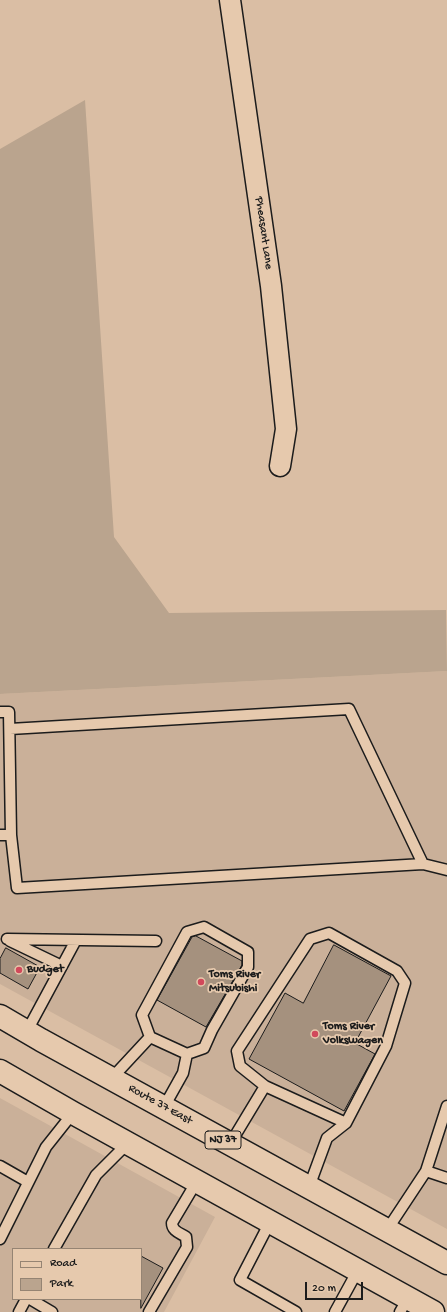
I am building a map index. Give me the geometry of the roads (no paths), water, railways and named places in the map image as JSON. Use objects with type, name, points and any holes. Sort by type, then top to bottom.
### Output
[{"type":"highway","name":"Route 37 East","points":[[0,1016],[40,1040],[447,1262]]},
{"type":"highway","points":[[0,1071],[73,1113],[358,1270],[404,1305],[433,1312]]},
{"type":"street","name":"Pheasant Lane","points":[[230,0],[271,286],[286,429],[280,466]]},
{"type":"lane","points":[[10,729],[349,709],[423,864]]},
{"type":"lane","points":[[0,712],[9,712],[11,835],[17,888],[423,864],[447,870]]},
{"type":"lane","points":[[0,835],[11,835]]},
{"type":"lane","points":[[204,927],[248,952],[248,967],[212,1030],[204,1048],[187,1054],[150,1037],[142,1015],[187,932],[204,927]]},
{"type":"lane","points":[[309,1187],[327,1138],[346,1123],[386,1046],[405,983],[397,971],[329,933],[310,939],[237,1051],[240,1066],[265,1086],[346,1123]]},
{"type":"lane","points":[[3,939],[156,941]]},
{"type":"lane","points":[[3,939],[62,966]]},
{"type":"lane","points":[[27,1031],[76,940]]},
{"type":"lane","points":[[111,1079],[150,1037]]},
{"type":"lane","points":[[164,1107],[183,1073],[187,1054]]},
{"type":"lane","points":[[230,1144],[265,1086]]},
{"type":"lane","points":[[387,1230],[426,1171],[447,1106]]},
{"type":"lane","points":[[0,1239],[46,1147],[73,1113]]},
{"type":"lane","points":[[55,1248],[96,1175],[128,1143]]},
{"type":"lane","points":[[0,1166],[28,1182]]},
{"type":"lane","points":[[426,1171],[447,1178]]},
{"type":"lane","points":[[149,1312],[187,1247],[186,1237],[175,1230],[172,1227],[172,1223],[197,1181]]},
{"type":"lane","points":[[270,1222],[240,1280],[296,1312]]},
{"type":"lane","points":[[335,1312],[358,1270]]},
{"type":"lane","points":[[19,1312],[25,1300]]},
{"type":"lane","points":[[32,1300],[52,1312]]},
{"type":"place","name":"Budget","points":[[19,970]]},
{"type":"place","name":"Toms River Mitsubishi","points":[[201,982]]},
{"type":"place","name":"Toms River Volkswagen","points":[[315,1034]]}]
